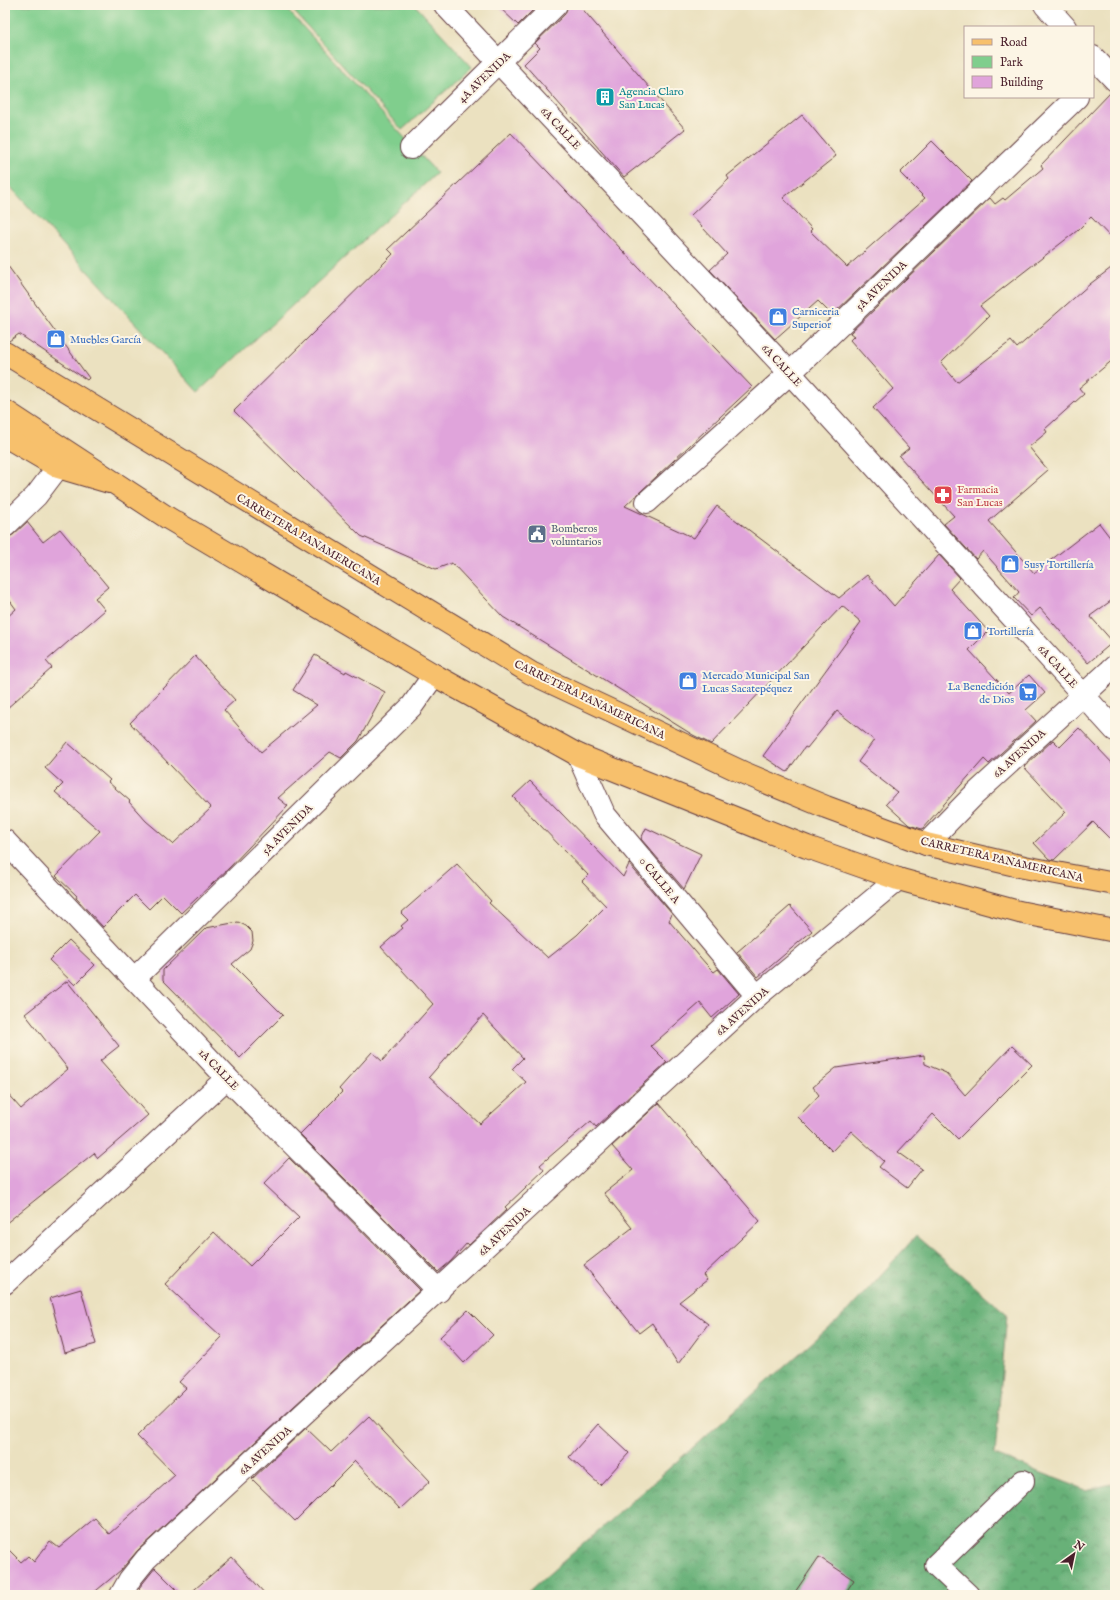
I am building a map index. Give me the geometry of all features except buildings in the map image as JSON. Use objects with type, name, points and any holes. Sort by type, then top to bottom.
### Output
[{"type":"main road","name":"CARRETERA PANAMERICANA","points":[[5,353],[531,673],[744,773],[826,807],[926,844],[1024,866],[1115,884]]},
{"type":"main road","points":[[5,411],[168,518],[434,675],[578,755],[807,847],[898,879],[1019,912],[1115,931]]},
{"type":"main road","points":[[5,436],[58,467],[116,484]]},
{"type":"street","name":"6A CALLE","points":[[445,5],[790,373],[1084,694],[1115,730]]},
{"type":"street","name":"4A AVENIDA","points":[[411,148],[556,5]]},
{"type":"street","points":[[1045,5],[1064,26]]},
{"type":"street","name":"5A AVENIDA","points":[[647,502],[790,373],[1076,98]]},
{"type":"street","points":[[5,526],[36,496],[58,467]]},
{"type":"street","name":"6A AVENIDA","points":[[926,844],[973,796],[1115,666]]},
{"type":"street","name":"5A AVENIDA","points":[[134,979],[412,706],[434,675]]},
{"type":"street","name":"0 CALLE A","points":[[578,755],[604,814],[757,996]]},
{"type":"street","name":"1A CALLE","points":[[5,841],[228,1078],[439,1291]]},
{"type":"street","name":"6A AVENIDA","points":[[121,1595],[130,1579],[146,1559],[439,1291],[757,996],[898,879]]},
{"type":"street","points":[[5,1283],[228,1078]]},
{"type":"street","points":[[968,1595],[936,1564],[1023,1482]]},
{"type":"green space","points":[[5,5],[283,5],[437,173],[198,392],[5,181]]},
{"type":"green space","points":[[288,5],[415,5],[472,67],[402,130]]},
{"type":"green space","points":[[916,1236],[1007,1314],[995,1455],[1086,1490],[1115,1483],[1115,1595],[525,1595],[849,1310]]},
{"type":"place","name":"Agencia Claro San Lucas","points":[[605,97]]},
{"type":"place","name":"Carniceria Superior","points":[[778,317]]},
{"type":"place","name":"Muebles García","points":[[56,339]]},
{"type":"place","name":"Farmacia San Lucas","points":[[943,495]]},
{"type":"place","name":"Bomberos voluntarios","points":[[537,534]]},
{"type":"place","name":"Susy Tortillería","points":[[1010,564]]},
{"type":"place","name":"Tortillería","points":[[973,631]]},
{"type":"place","name":"Mercado Municipal San Lucas Sacatepéquez","points":[[688,681]]},
{"type":"place","name":"La Benedición de Dios","points":[[1028,692]]}]
